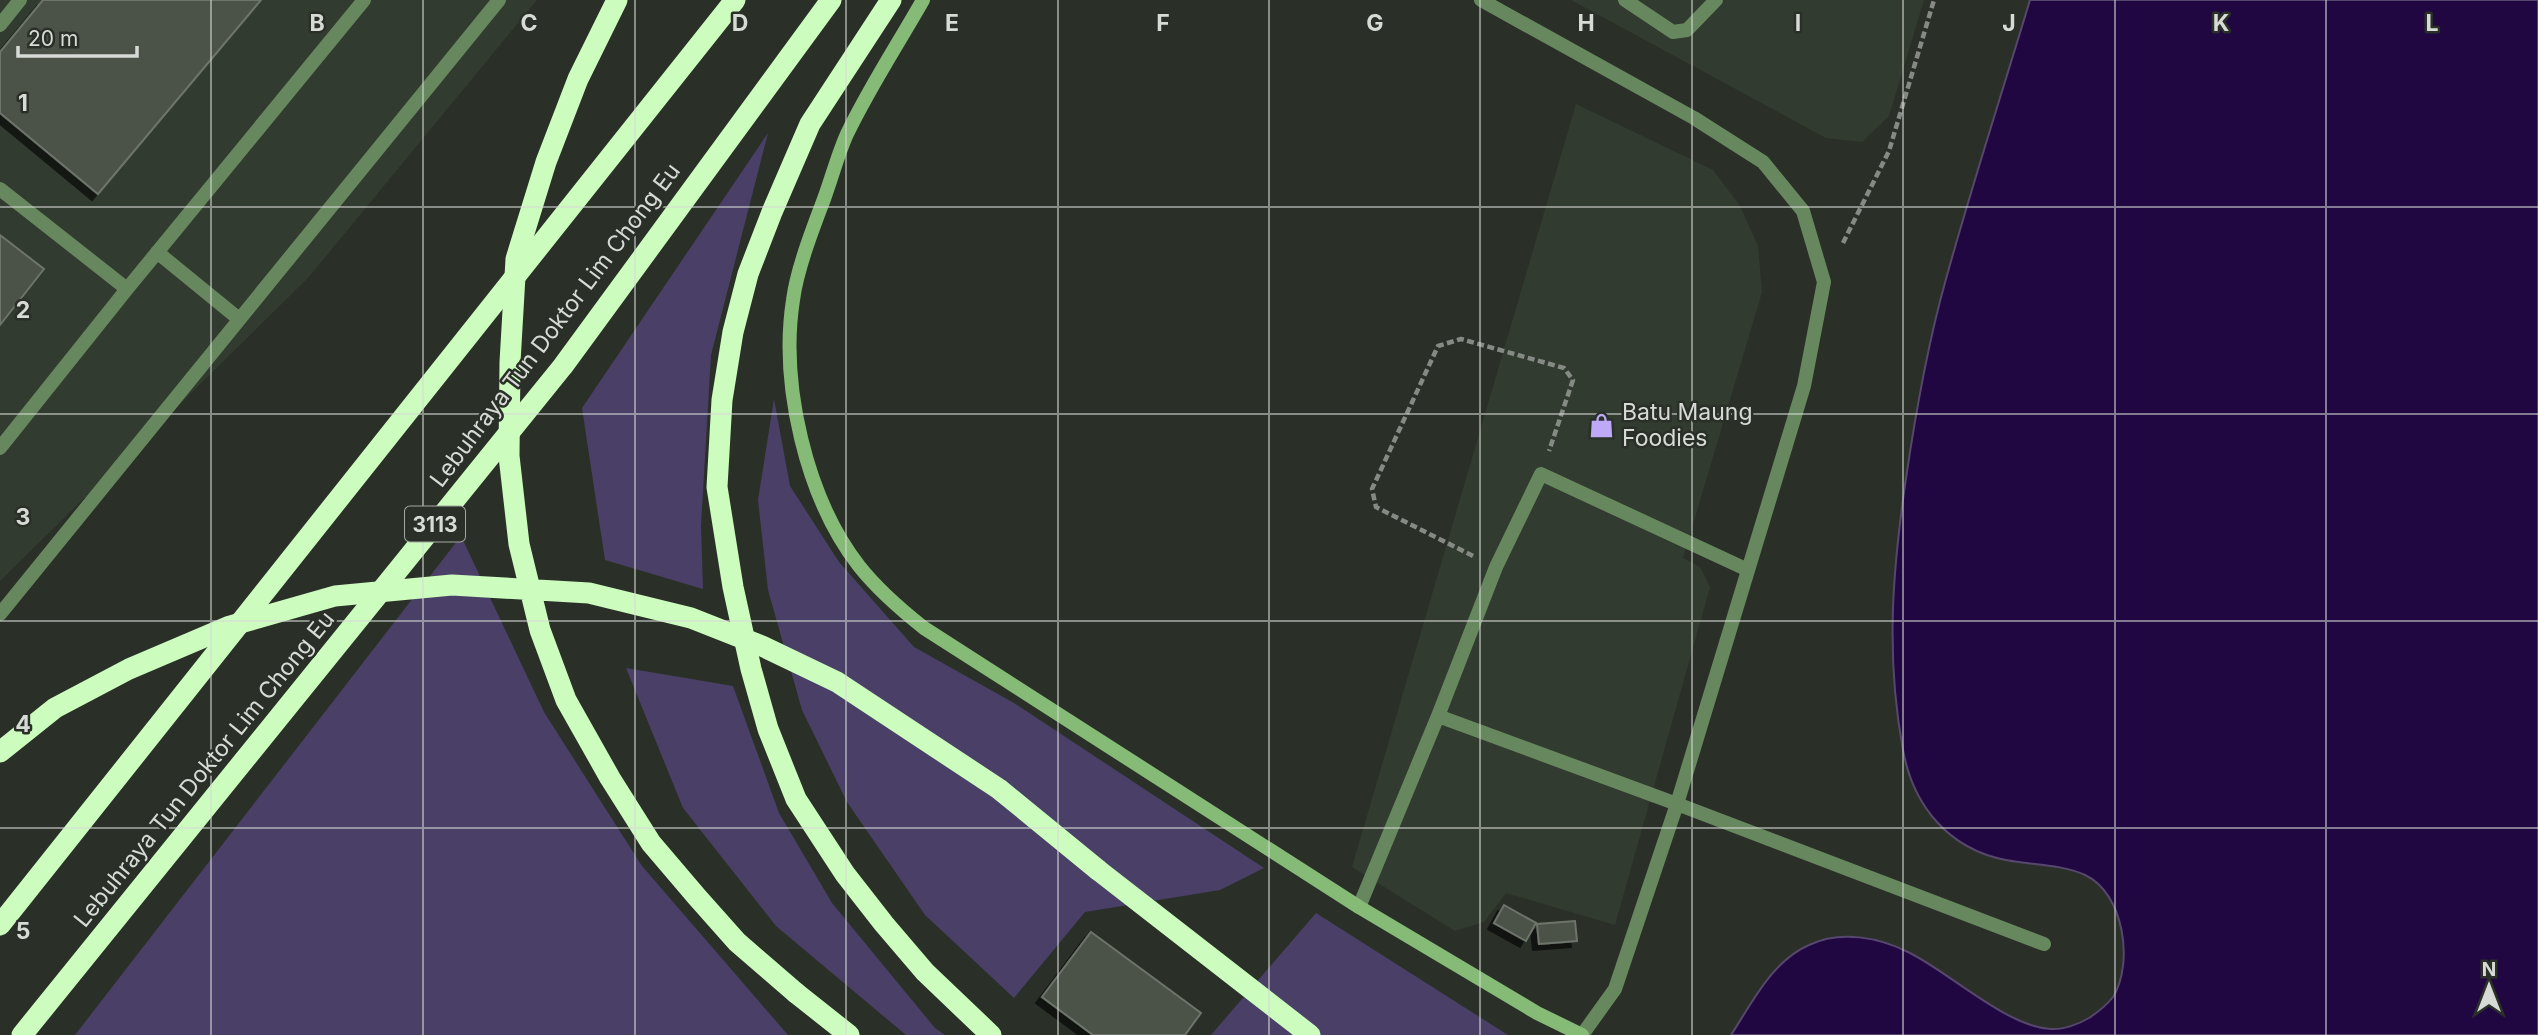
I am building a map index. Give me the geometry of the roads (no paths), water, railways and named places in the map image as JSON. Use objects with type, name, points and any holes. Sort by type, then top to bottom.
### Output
[{"type":"highway","points":[[617,0],[578,79],[546,162],[516,259],[510,362],[509,456],[519,544],[540,630],[566,700],[651,843],[737,942],[849,1035]]},
{"type":"highway","points":[[0,925],[735,0]]},
{"type":"highway","name":"Lebuhraya Tun Doktor Lim Chong Eu","points":[[22,1035],[563,366],[831,0]]},
{"type":"highway","points":[[891,0],[810,124],[772,212],[745,285],[733,332],[722,400],[717,487],[733,587],[768,729],[796,799],[845,874],[884,924],[925,971],[990,1035]]},
{"type":"highway","points":[[0,752],[55,708],[129,669],[230,626],[335,596],[452,585],[589,593],[691,618],[762,646],[837,682],[999,789],[1098,870],[1310,1035]]},
{"type":"street","points":[[923,0],[847,135],[793,298],[788,353],[805,452],[821,501],[837,532],[858,564],[889,600],[923,628],[1359,907],[1537,1013],[1582,1035]]},
{"type":"lane","points":[[0,25],[20,0]]},
{"type":"lane","points":[[0,448],[365,0]]},
{"type":"lane","points":[[0,614],[499,0]]},
{"type":"lane","points":[[1481,0],[1694,118],[1763,162],[1803,211],[1824,282],[1804,386],[1677,804],[1615,989],[1582,1035]]},
{"type":"lane","points":[[1625,0],[1673,32],[1687,30],[1716,0]]},
{"type":"lane","points":[[0,189],[127,289]]},
{"type":"lane","points":[[157,252],[239,319]]},
{"type":"lane","points":[[1359,907],[1496,567],[1541,474],[1748,570]]},
{"type":"lane","points":[[1438,716],[2044,944]]},
{"type":"place","name":"Batu Maung Foodies","points":[[1602,425]]}]
